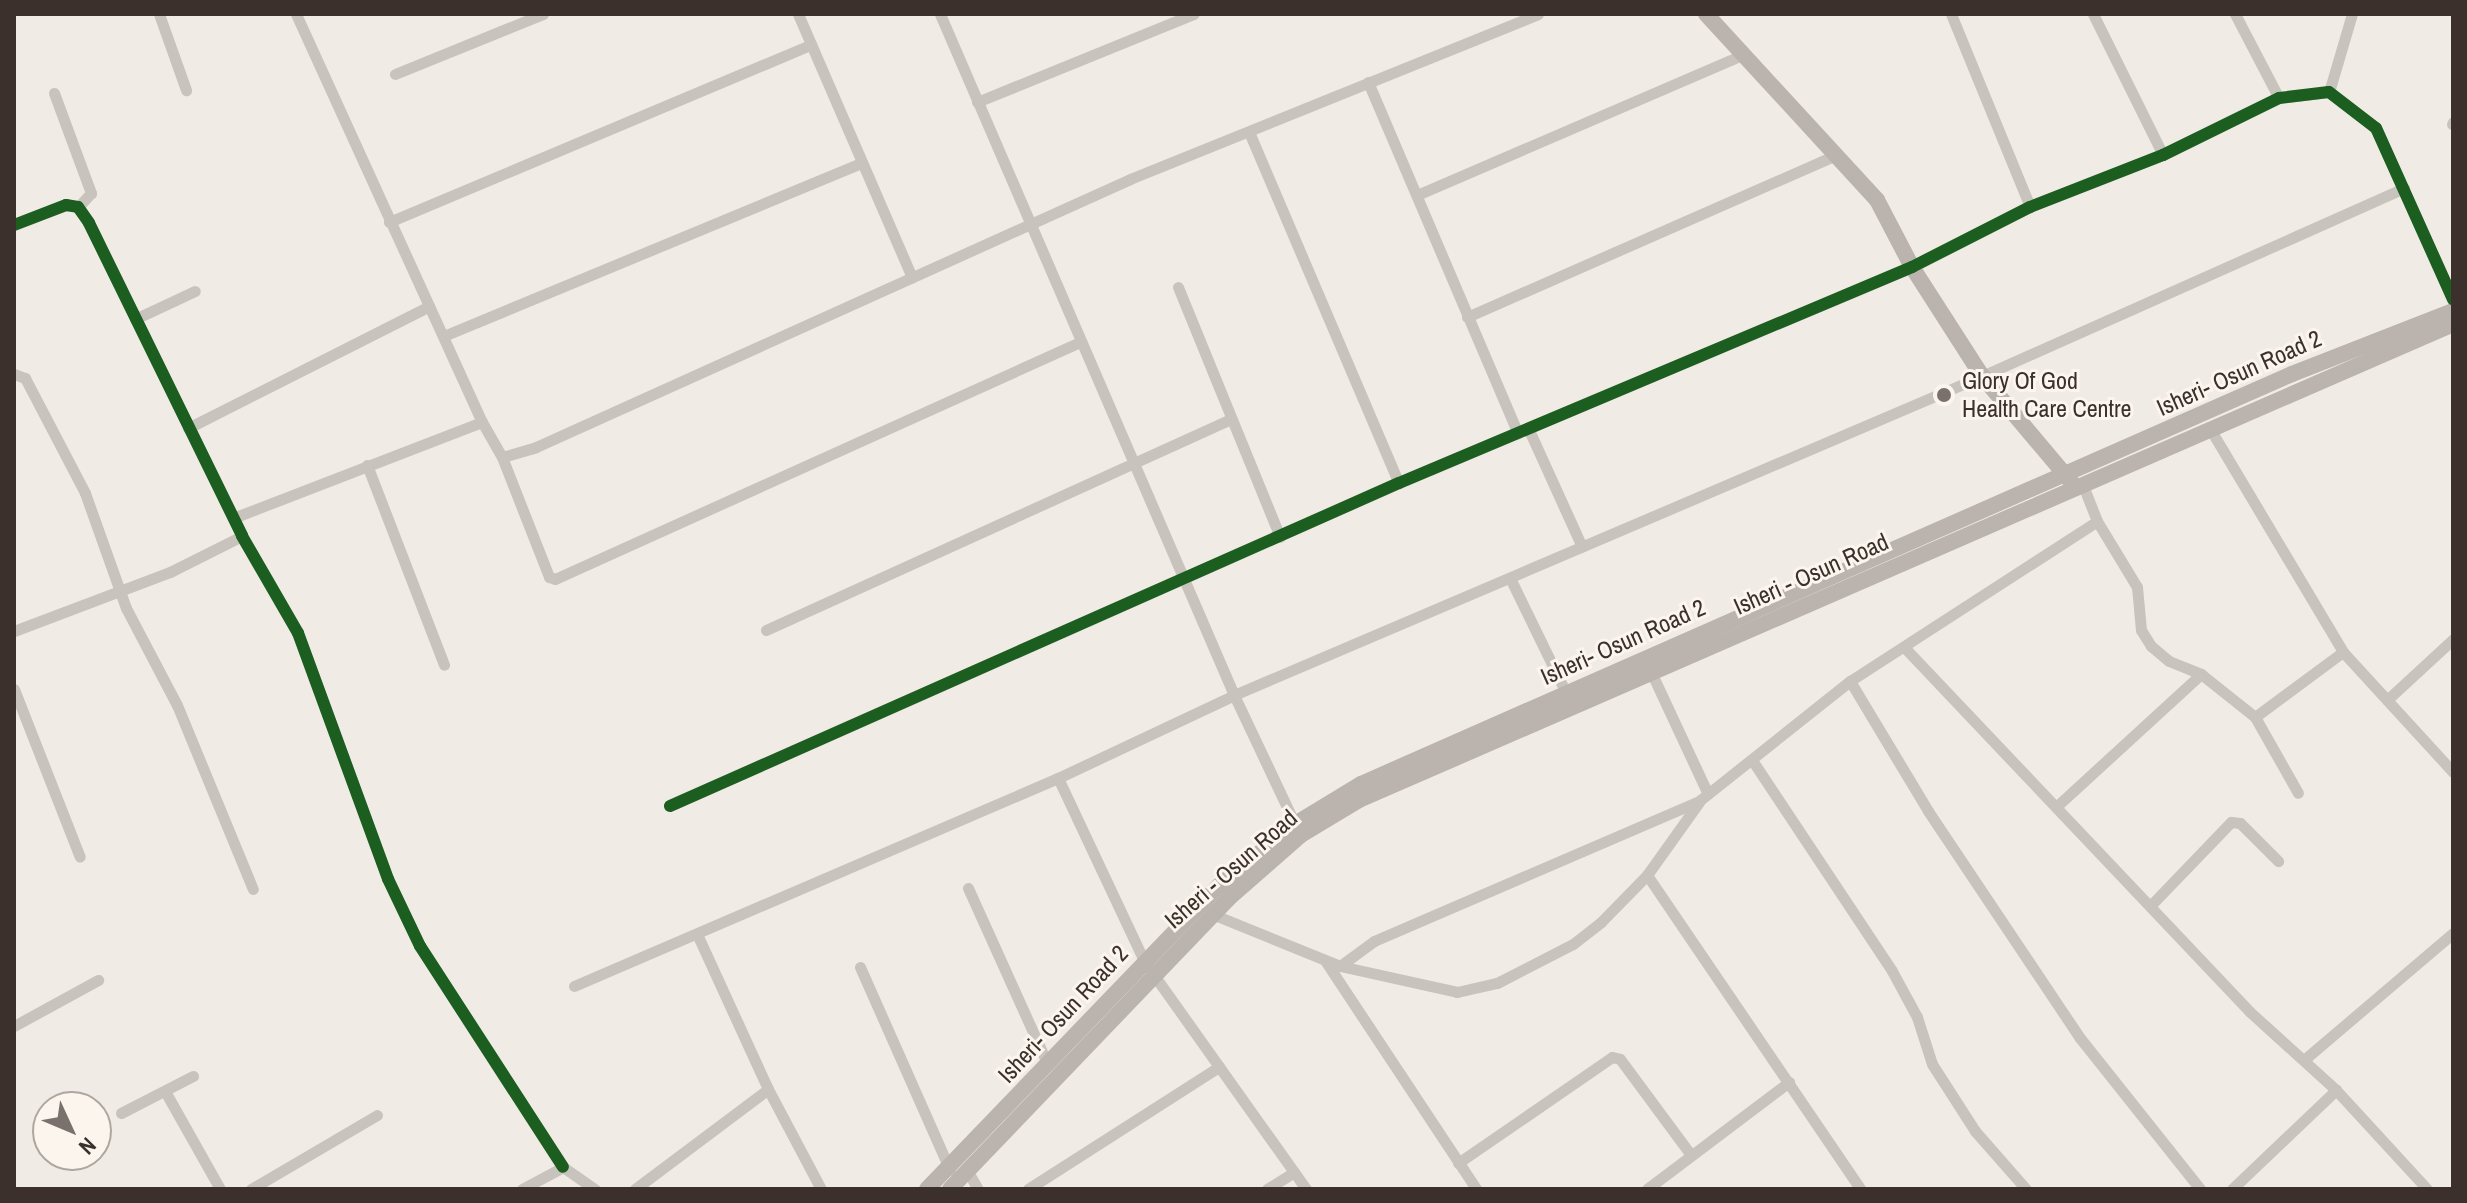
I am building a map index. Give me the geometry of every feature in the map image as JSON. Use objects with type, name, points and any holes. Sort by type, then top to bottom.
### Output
[{"type":"main road","points":[[1706,14],[1832,157],[1877,200],[1912,267],[1982,376],[2075,481]]},
{"type":"main road","name":"Isheri- Osun Road 2","points":[[927,1189],[950,1170],[1048,1065],[1149,967],[1220,885],[1295,824],[1412,759],[2075,481],[2292,374],[2453,311]]},
{"type":"main road","name":"Isheri - Osun Road","points":[[950,1189],[1149,967],[1301,835],[1359,800],[1652,674],[2075,481],[2453,324]]},
{"type":"street","points":[[159,14],[186,90]]},
{"type":"street","points":[[296,14],[389,222],[446,335],[482,422],[502,457],[549,577],[555,579],[1080,342]]},
{"type":"street","points":[[395,74],[543,14]]},
{"type":"street","points":[[798,14],[912,277]]},
{"type":"street","points":[[940,14],[1028,224],[1234,695],[1295,824]]},
{"type":"street","points":[[977,102],[1194,14]]},
{"type":"street","points":[[502,457],[536,447],[1028,224],[1538,14]]},
{"type":"street","points":[[1951,14],[2030,207]]},
{"type":"street","points":[[2093,14],[2163,155]]},
{"type":"street","points":[[2235,14],[2279,98]]},
{"type":"street","points":[[2329,92],[2352,14]]},
{"type":"street","points":[[389,222],[811,45]]},
{"type":"street","points":[[1417,195],[1742,55]]},
{"type":"street","points":[[1368,82],[1467,317],[1582,547]]},
{"type":"street","points":[[670,806],[1399,483],[1912,267],[2030,207],[2163,155],[2279,98],[2329,92],[2376,128],[2453,299]]},
{"type":"street","points":[[14,225],[53,207],[78,207],[91,193],[54,93]]},
{"type":"street","points":[[1249,132],[1399,483]]},
{"type":"street","points":[[1467,317],[1832,157]]},
{"type":"street","points":[[446,335],[861,163]]},
{"type":"street","points":[[574,986],[1058,778],[1234,695],[1982,376],[2404,188]]},
{"type":"street","points":[[78,207],[242,536],[298,633],[388,879],[420,946],[563,1167],[595,1189]]},
{"type":"street","points":[[1178,287],[1280,537]]},
{"type":"street","points":[[135,319],[195,291]]},
{"type":"street","points":[[188,428],[429,306]]},
{"type":"street","points":[[14,374],[25,378],[85,493],[124,591],[126,608],[177,705],[253,889]]},
{"type":"street","points":[[766,630],[1231,419]]},
{"type":"street","points":[[233,518],[482,422]]},
{"type":"street","points":[[2209,427],[2343,652],[2453,772]]},
{"type":"street","points":[[367,465],[444,665]]},
{"type":"street","points":[[2075,481],[2137,587],[2141,630],[2151,646],[2169,661],[2201,674],[2255,717],[2298,793]]},
{"type":"street","points":[[1340,966],[1374,941],[1704,798],[1850,681],[2097,521]]},
{"type":"street","points":[[14,631],[124,591],[242,536]]},
{"type":"street","points":[[1510,578],[1566,693]]},
{"type":"street","points":[[2387,700],[2453,639]]},
{"type":"street","points":[[1904,647],[2152,904],[2250,1012],[2305,1059],[2427,1189]]},
{"type":"street","points":[[2255,717],[2343,652]]},
{"type":"street","points":[[1652,674],[1704,798]]},
{"type":"street","points":[[2057,806],[2201,674]]},
{"type":"street","points":[[1850,681],[1928,811],[2080,1038],[2200,1189]]},
{"type":"street","points":[[14,689],[80,857]]},
{"type":"street","points":[[1752,760],[1892,971],[1917,1017],[1932,1064],[1966,1118],[2026,1189]]},
{"type":"street","points":[[1058,778],[1149,967],[1306,1189]]},
{"type":"street","points":[[1212,914],[1340,966],[1457,992],[1497,983],[1573,944],[1647,875],[1704,798]]},
{"type":"street","points":[[2152,904],[2231,822],[2240,823],[2278,861]]},
{"type":"street","points":[[1647,875],[1858,1188]]},
{"type":"street","points":[[968,888],[1048,1065]]},
{"type":"street","points":[[2305,1059],[2453,933]]},
{"type":"street","points":[[697,934],[768,1089],[821,1189]]},
{"type":"street","points":[[1326,962],[1476,1189]]},
{"type":"street","points":[[860,967],[950,1170]]},
{"type":"street","points":[[14,1026],[98,980]]},
{"type":"street","points":[[1458,1163],[1612,1057],[1620,1059],[1691,1155]]},
{"type":"street","points":[[1028,1189],[1219,1067]]},
{"type":"street","points":[[121,1113],[166,1093],[193,1076]]},
{"type":"street","points":[[1647,1189],[1789,1082]]},
{"type":"street","points":[[635,1189],[768,1089]]},
{"type":"street","points":[[2232,1189],[2336,1090]]},
{"type":"street","points":[[166,1093],[220,1189]]},
{"type":"street","points":[[251,1189],[377,1115]]},
{"type":"street","points":[[522,1189],[563,1167]]},
{"type":"street","points":[[968,1172],[978,1189]]},
{"type":"street","points":[[1267,1189],[1294,1172]]},
{"type":"cycle path","points":[[670,806],[1399,483],[1912,267],[2030,207],[2163,155],[2279,98],[2329,92],[2376,128],[2453,299]]},
{"type":"cycle path","points":[[14,225],[66,205],[78,207],[89,223],[242,536],[298,633],[388,879],[420,946],[563,1167]]},
{"type":"place","name":"Glory Of God Health Care Centre","points":[[1944,395]]}]
